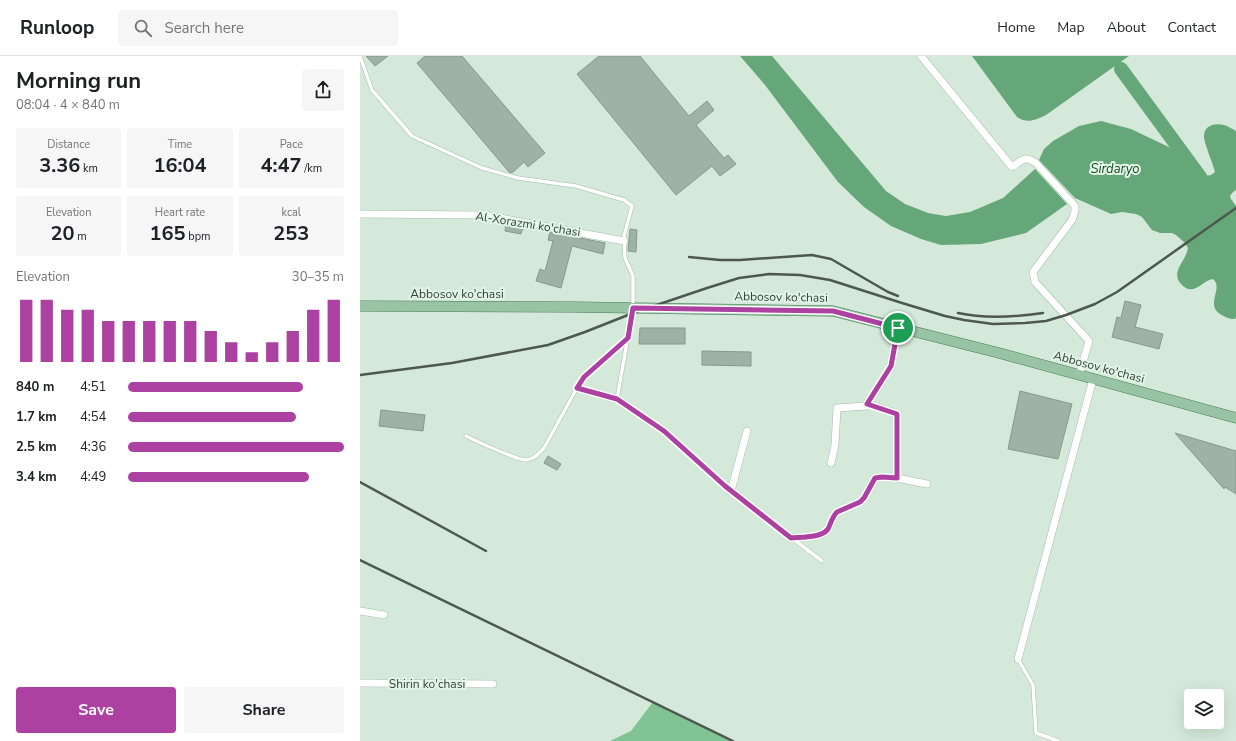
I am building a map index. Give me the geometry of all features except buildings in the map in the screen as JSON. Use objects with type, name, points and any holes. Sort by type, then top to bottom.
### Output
[{"type":"main road","name":"Abbosov ko'chasi","points":[[360,306],[833,311],[1079,375],[1236,418]]},
{"type":"street","points":[[921,56],[1012,167],[1024,158],[1030,159],[1036,163],[1075,206],[1072,220],[1033,272],[1035,282],[1088,341],[1079,375]]},
{"type":"street","name":"Al-Xorazmi ko'chasi","points":[[360,214],[484,215],[624,241]]},
{"type":"street","points":[[831,463],[835,445],[837,408],[866,406],[891,366],[898,328]]},
{"type":"street","points":[[1018,659],[1093,379]]},
{"type":"street","points":[[867,404],[897,414],[897,478]]},
{"type":"street","points":[[731,491],[747,430]]},
{"type":"street","points":[[791,538],[810,537],[824,533],[827,530],[834,514],[860,502],[864,498],[875,478],[897,478],[927,484]]},
{"type":"street","points":[[360,611],[384,615]]},
{"type":"street","name":"Shirin ko'chasi","points":[[360,683],[494,684]]},
{"type":"lane","points":[[360,56],[372,90],[412,136],[482,168],[518,178],[576,186],[624,200],[632,206],[624,241],[625,258],[633,276],[633,308],[617,399]]},
{"type":"lane","points":[[466,436],[523,460],[533,458],[544,448],[584,377],[628,338]]},
{"type":"lane","points":[[577,388],[617,399],[664,431],[731,491],[822,561]]},
{"type":"lane","points":[[1018,659],[1034,685],[1036,733],[1058,741]]},
{"type":"shaded area","points":[[653,702],[732,741],[610,741],[631,731]]},
{"type":"water","points":[[740,56],[772,56],[886,191],[905,204],[928,213],[946,216],[970,212],[1003,198],[1035,169],[1067,204],[1026,233],[981,244],[941,245],[921,239],[891,226],[864,207],[838,182],[765,85]]},
{"type":"water","points":[[972,56],[1129,56],[1046,115],[1035,120],[1028,121],[1017,117]]},
{"type":"water","name":"Sirdaryo","points":[[1101,121],[1131,129],[1171,148],[1183,160],[1187,167],[1200,177],[1211,175],[1215,172],[1204,138],[1205,130],[1210,126],[1221,124],[1236,131],[1236,190],[1230,196],[1236,206],[1235,319],[1225,317],[1216,310],[1214,301],[1217,287],[1213,279],[1192,289],[1184,287],[1178,280],[1177,276],[1179,267],[1187,253],[1188,248],[1176,235],[1172,233],[1160,233],[1152,230],[1142,217],[1136,214],[1122,212],[1111,214],[1075,198],[1039,160],[1044,149],[1053,141],[1079,126]]},
{"type":"waterway","name":"Sirdaryo","points":[[1121,69],[1200,177],[1209,193]]},
{"type":"railway","points":[[360,375],[452,363],[548,345],[633,313],[707,288],[739,278],[769,274],[800,275],[830,280],[945,316],[964,320],[993,324],[1046,321],[1095,304],[1117,292],[1236,208]]},
{"type":"railway","points":[[689,257],[740,260],[812,255],[831,259],[888,292],[898,296]]},
{"type":"railway","points":[[958,313],[1000,317],[1043,313]]},
{"type":"railway","points":[[360,482],[486,551]]},
{"type":"railway","points":[[360,560],[733,741]]},
{"type":"route","points":[[633,308],[833,311],[898,328],[891,366],[867,404],[897,414],[897,478],[875,478],[864,498],[860,502],[834,514],[827,530],[824,533],[810,537],[791,538],[725,486],[664,431],[617,399],[577,388],[584,377],[628,338],[633,308]]}]
